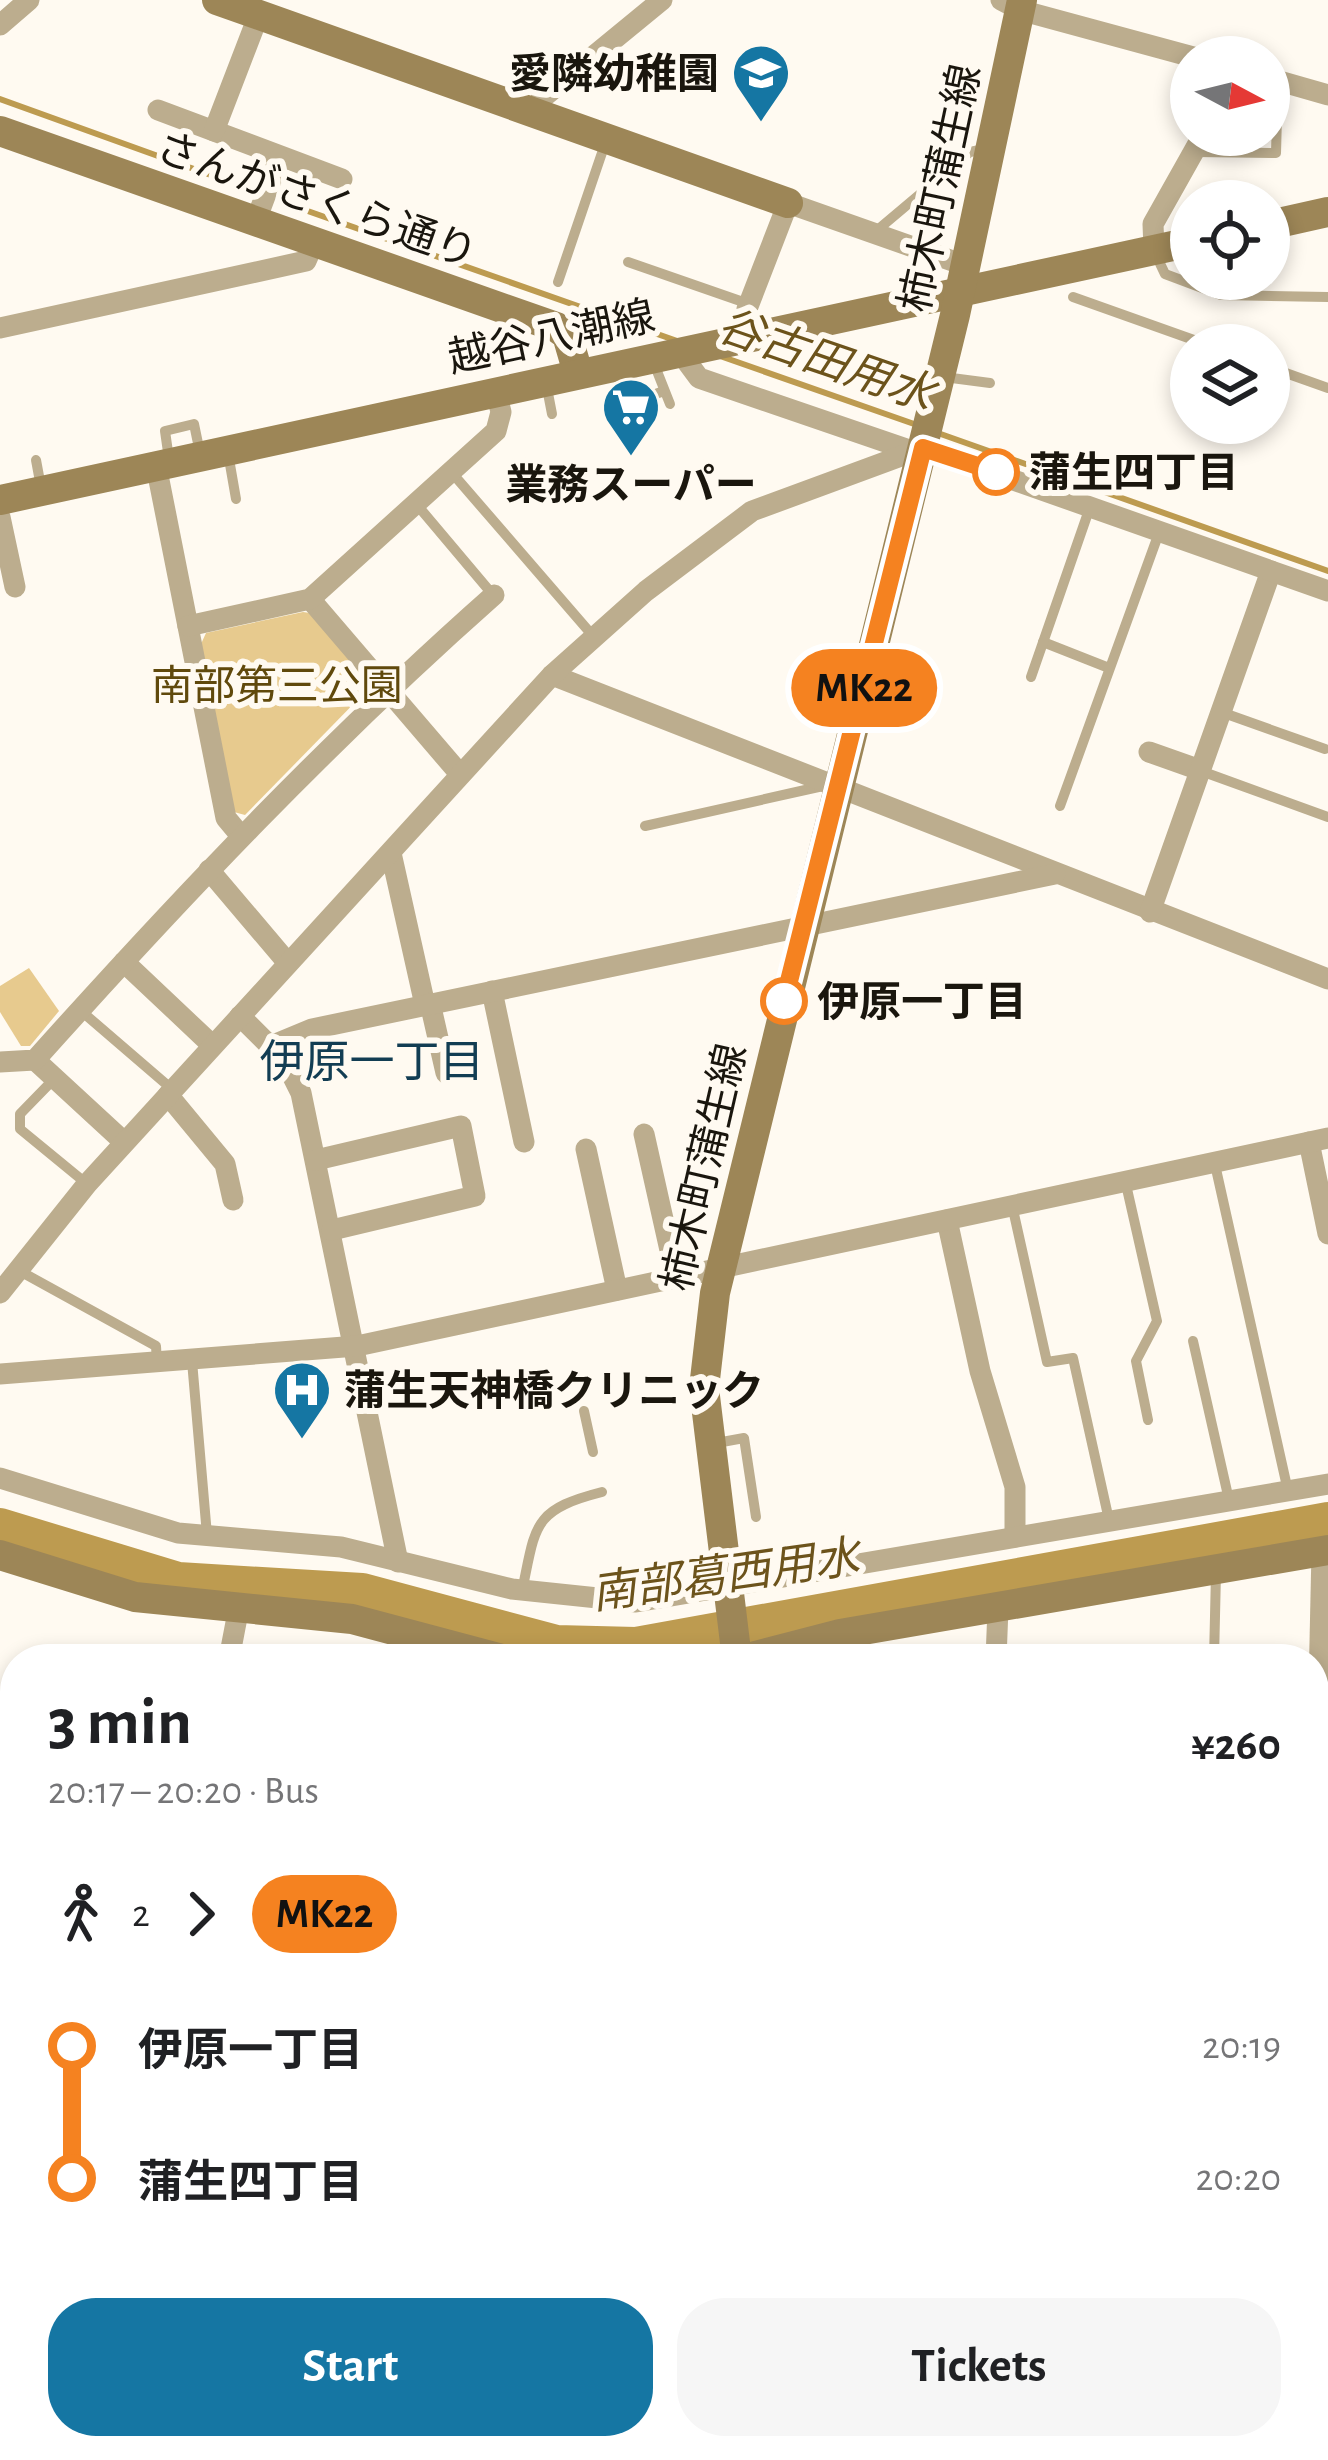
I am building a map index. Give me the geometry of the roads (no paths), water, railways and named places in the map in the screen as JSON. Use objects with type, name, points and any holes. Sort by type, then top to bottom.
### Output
[{"type":"main road","points":[[217,0],[788,203]]},
{"type":"main road","name":"柿木町蒲生線","points":[[737,1644],[704,1388],[719,1270],[766,1035],[802,929],[964,278],[992,147],[1014,3]]},
{"type":"main road","name":"さんがさくら通り","points":[[0,131],[556,327],[567,335],[578,374]]},
{"type":"main road","points":[[1290,220],[1328,212]]},
{"type":"main road","name":"越谷八潮線","points":[[0,500],[39,476],[163,464],[496,392],[666,354],[750,320],[964,278],[1170,247]]},
{"type":"main road","points":[[794,1644],[1325,1550]]},
{"type":"main road","points":[[0,1555],[135,1598],[238,1612],[352,1619],[441,1644]]},
{"type":"street","points":[[0,25],[29,0]]},
{"type":"street","points":[[536,112],[540,100],[662,0]]},
{"type":"street","points":[[1014,3],[1170,50]]},
{"type":"street","points":[[214,131],[259,14]]},
{"type":"street","points":[[1290,84],[1328,95]]},
{"type":"street","points":[[158,110],[342,179]]},
{"type":"street","points":[[1154,250],[1153,224],[1190,156]]},
{"type":"street","points":[[255,224],[279,158]]},
{"type":"street","points":[[750,320],[788,203],[874,233],[964,278]]},
{"type":"street","points":[[0,328],[306,261],[314,243]]},
{"type":"street","points":[[666,354],[698,378],[1091,504],[1328,591]]},
{"type":"street","points":[[188,626],[310,599],[496,431],[501,412],[496,392]]},
{"type":"street","points":[[0,1293],[86,1184],[459,773],[593,636],[752,511],[885,466],[918,450]]},
{"type":"street","points":[[163,464],[188,626],[226,818],[241,836]]},
{"type":"street","points":[[0,517],[15,587]]},
{"type":"street","points":[[1150,912],[1271,571]]},
{"type":"street","points":[[0,1062],[35,1060],[241,836],[388,689],[494,596]]},
{"type":"street","points":[[310,599],[459,773]]},
{"type":"street","points":[[552,675],[1328,979]]},
{"type":"street","points":[[1148,752],[1201,770]]},
{"type":"street","points":[[391,853],[446,1073]]},
{"type":"street","points":[[209,870],[287,962]]},
{"type":"street","points":[[271,1046],[312,1029],[1056,874]]},
{"type":"street","points":[[124,962],[212,1045]]},
{"type":"street","points":[[492,991],[524,1142]]},
{"type":"street","points":[[240,1016],[286,1061],[301,1094],[358,1346],[398,1562]]},
{"type":"street","points":[[35,1060],[124,1142]]},
{"type":"street","points":[[170,1092],[225,1164],[233,1200]]},
{"type":"street","points":[[316,1160],[461,1126],[476,1196],[332,1230]]},
{"type":"street","points":[[644,1134],[676,1277]]},
{"type":"street","points":[[0,1374],[358,1346],[515,1306],[719,1270],[1318,1140],[1328,1234]]},
{"type":"street","points":[[586,1149],[617,1290]]},
{"type":"street","points":[[947,1220],[980,1371],[1015,1487],[1016,1538]]},
{"type":"street","points":[[0,1478],[207,1538],[319,1544],[522,1591],[636,1602],[728,1591],[1328,1484]]},
{"type":"street","points":[[1322,1644],[1325,1550]]},
{"type":"street","points":[[997,1644],[998,1608]]},
{"type":"street","points":[[232,1644],[238,1612]]},
{"type":"lane","points":[[558,282],[607,137]]},
{"type":"lane","points":[[874,233],[970,152],[992,147]]},
{"type":"lane","points":[[1154,250],[1165,274],[1221,295],[1328,297]]},
{"type":"lane","points":[[628,262],[750,320]]},
{"type":"lane","points":[[1073,297],[1170,331]]},
{"type":"lane","points":[[666,354],[661,392],[670,404]]},
{"type":"lane","points":[[1290,374],[1328,388]]},
{"type":"lane","points":[[940,376],[989,382]]},
{"type":"lane","points":[[545,381],[552,414]]},
{"type":"lane","points":[[614,410],[661,392]]},
{"type":"lane","points":[[214,453],[236,499]]},
{"type":"lane","points":[[453,474],[593,636]]},
{"type":"lane","points":[[1031,677],[1091,504]]},
{"type":"lane","points":[[418,506],[494,596]]},
{"type":"lane","points":[[1060,806],[1160,530]]},
{"type":"lane","points":[[1043,641],[1109,668]]},
{"type":"lane","points":[[1220,712],[1325,749]]},
{"type":"lane","points":[[1201,770],[1328,817]]},
{"type":"lane","points":[[645,826],[834,786]]},
{"type":"lane","points":[[80,1010],[170,1092]]},
{"type":"lane","points":[[55,1078],[20,1114],[20,1129],[86,1184]]},
{"type":"lane","points":[[1214,1160],[1288,1490]]},
{"type":"lane","points":[[1125,1180],[1157,1321],[1136,1361],[1148,1420]]},
{"type":"lane","points":[[1012,1205],[1047,1362],[1073,1358],[1109,1520]]},
{"type":"lane","points":[[16,1269],[156,1346],[157,1363]]},
{"type":"lane","points":[[1192,1341],[1229,1500]]},
{"type":"lane","points":[[192,1360],[207,1538]]},
{"type":"lane","points":[[584,1412],[593,1452]]},
{"type":"lane","points":[[708,1444],[744,1438],[756,1516]]},
{"type":"lane","points":[[522,1591],[536,1523],[557,1504],[602,1492]]},
{"type":"lane","points":[[1214,1644],[1216,1570]]},
{"type":"waterway","name":"谷古田用水","points":[[0,99],[219,178]]},
{"type":"waterway","name":"谷古田用水","points":[[302,209],[680,342]]},
{"type":"waterway","name":"谷古田用水","points":[[720,356],[917,425]]},
{"type":"waterway","name":"谷古田用水","points":[[935,432],[1328,571]]},
{"type":"waterway","name":"南部葛西用水","points":[[642,1644],[1328,1520]]},
{"type":"waterway","name":"南部葛西用水","points":[[0,1526],[178,1580],[362,1591],[556,1643],[596,1644]]},
{"type":"place","name":"愛隣幼稚園","points":[[761,124]]},
{"type":"place","name":"業務スーパー","points":[[631,458]]},
{"type":"place","name":"蒲生四丁目","points":[[996,472]]},
{"type":"place","name":"伊原一丁目","points":[[784,1001]]},
{"type":"place","name":"蒲生天神橋クリニック","points":[[302,1441]]},
{"type":"district","name":"伊原一丁目","points":[[372,1061]]},
{"type":"park label","name":"南部第三公園","points":[[277,685]]}]
